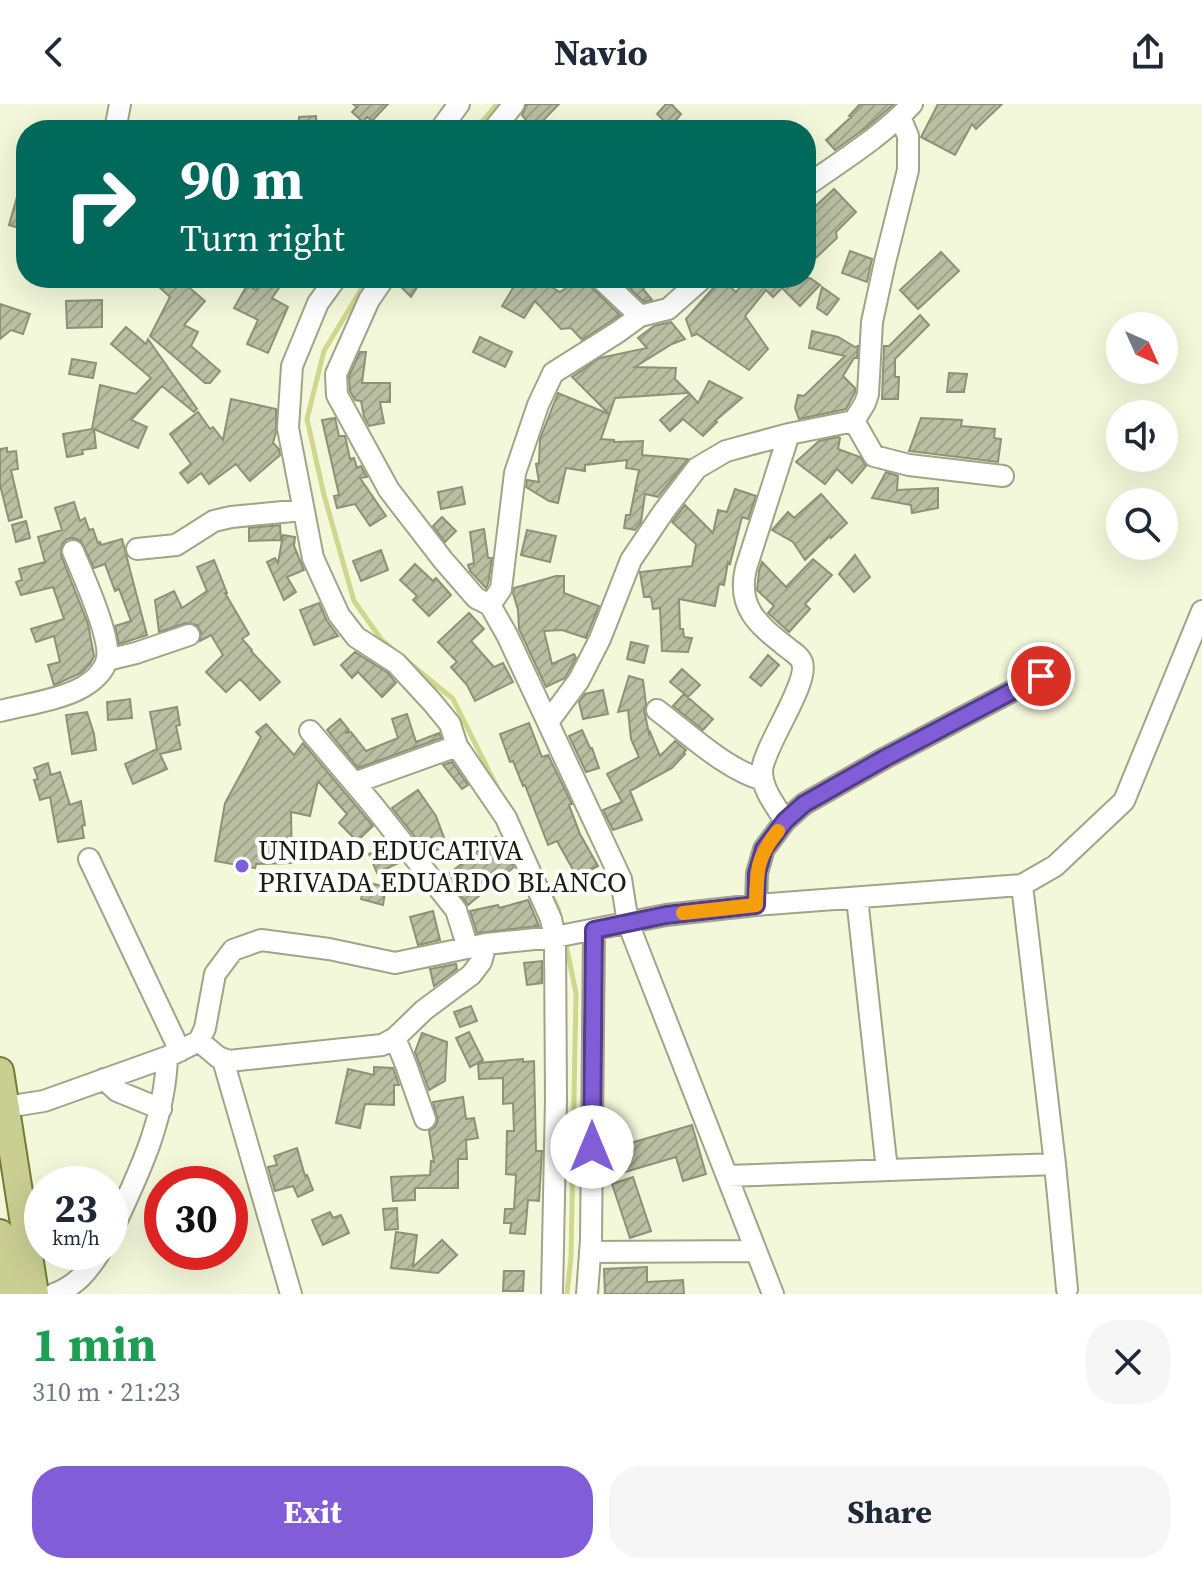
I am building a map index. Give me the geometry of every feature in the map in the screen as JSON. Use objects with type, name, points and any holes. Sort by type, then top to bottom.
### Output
[{"type":"main road","points":[[0,1071],[3,1108],[35,1294]]},
{"type":"main road","points":[[0,1233],[9,1294]]},
{"type":"street","points":[[501,120],[514,104]]},
{"type":"street","points":[[816,179],[906,111]]},
{"type":"street","points":[[548,722],[579,680],[600,639],[631,560],[697,468],[726,451],[854,421],[865,403],[872,322],[908,170],[906,111]]},
{"type":"street","points":[[329,288],[318,303],[292,366],[288,428],[313,558],[339,615],[356,637],[396,663],[450,724],[457,746],[506,818],[561,936],[552,1294]]},
{"type":"street","points":[[377,288],[336,374],[337,395],[389,490],[476,598],[490,605],[507,635],[621,879],[628,923],[773,1294]]},
{"type":"street","points":[[611,288],[640,316]]},
{"type":"street","points":[[490,605],[501,589],[515,473],[538,405],[553,373],[640,316],[668,309],[692,288]]},
{"type":"street","points":[[854,421],[874,456],[909,465],[1003,476]]},
{"type":"street","points":[[785,821],[766,790],[763,762],[802,676],[803,666],[796,654],[749,612],[743,579],[789,434]]},
{"type":"street","points":[[137,549],[176,545],[214,521],[231,517],[303,510]]},
{"type":"street","points":[[0,711],[79,689],[103,670],[107,647],[92,596],[73,551]]},
{"type":"street","points":[[3,1108],[44,1101],[173,1054],[199,1041],[205,1028],[215,974],[233,950],[261,940],[329,949],[395,963],[477,946],[561,936],[666,915],[756,905],[1022,885],[1055,866],[1124,801],[1202,611]]},
{"type":"street","points":[[107,660],[189,635]]},
{"type":"street","points":[[756,905],[757,873],[764,849],[785,821],[804,804],[1041,676]]},
{"type":"street","points":[[657,710],[747,775],[763,780]]},
{"type":"street","points":[[199,1041],[212,1054],[229,1061],[375,1047],[395,1038],[424,1010],[471,975],[481,962],[477,946],[456,910],[310,731]]},
{"type":"street","points":[[354,783],[457,746]]},
{"type":"street","points":[[89,859],[173,1054],[161,1109],[144,1162],[128,1196]]},
{"type":"street","points":[[1022,885],[1067,1289]]},
{"type":"street","points":[[857,898],[887,1170]]},
{"type":"street","points":[[587,1294],[594,930]]},
{"type":"street","points":[[395,1038],[425,1119]]},
{"type":"street","points":[[223,1060],[291,1294]]},
{"type":"street","points":[[104,1079],[117,1091],[161,1109]]},
{"type":"street","points":[[727,1176],[1055,1164]]},
{"type":"street","points":[[590,1252],[756,1251]]},
{"type":"street","points":[[54,1294],[66,1289],[87,1270]]},
{"type":"building","points":[[353,104],[388,104],[373,120],[367,117],[361,120],[352,112],[357,107]]},
{"type":"building","points":[[527,104],[559,104],[544,120],[526,120],[522,115]]},
{"type":"building","points":[[666,104],[671,104],[681,114],[676,120],[663,120],[657,114]]},
{"type":"building","points":[[860,104],[894,104],[835,150],[826,140]]},
{"type":"building","points":[[938,104],[1002,104],[976,129],[972,124],[955,155],[921,137]]},
{"type":"building","points":[[316,116],[316,120],[299,120],[299,117]]},
{"type":"building","points":[[834,189],[856,212],[836,232],[837,238],[816,258],[816,206]]},
{"type":"building","points":[[16,200],[16,227],[9,225]]},
{"type":"building","points":[[850,251],[872,259],[867,282],[842,273]]},
{"type":"building","points":[[941,252],[959,271],[918,309],[900,290]]},
{"type":"building","points":[[816,282],[820,285],[800,306],[782,288],[816,288]]},
{"type":"building","points":[[822,287],[839,299],[827,315],[817,308]]},
{"type":"building","points":[[160,288],[190,288],[205,301],[184,325],[198,332],[191,346],[220,371],[210,383],[205,383],[150,336],[170,297]]},
{"type":"building","points":[[245,288],[279,288],[272,298],[288,307],[268,353],[247,344],[258,320],[234,308]]},
{"type":"building","points":[[402,288],[417,288],[411,297]]},
{"type":"building","points":[[513,288],[553,288],[560,292],[566,288],[592,288],[620,315],[582,340],[571,328],[561,329],[535,301],[524,318],[502,306]]},
{"type":"building","points":[[629,288],[644,288],[652,300],[644,302]]},
{"type":"building","points":[[713,288],[731,288],[736,292],[739,288],[782,288],[773,297],[766,290],[745,316],[768,349],[749,370],[697,334],[692,336],[686,319]]},
{"type":"building","points":[[102,300],[102,327],[67,328],[66,301]]},
{"type":"building","points":[[0,304],[30,314],[23,334],[11,330],[0,339]]},
{"type":"building","points":[[920,315],[929,325],[895,359],[895,377],[899,377],[898,399],[882,399],[884,346],[889,346]]},
{"type":"building","points":[[671,322],[685,339],[635,367],[676,368],[675,379],[689,393],[615,398],[601,439],[643,441],[642,455],[688,459],[658,497],[645,494],[641,522],[635,530],[624,528],[635,490],[638,491],[635,489],[639,470],[626,468],[627,460],[585,465],[585,471],[566,468],[558,503],[526,487],[527,480],[539,482],[536,464],[539,463],[540,439],[558,393],[609,414],[572,377],[600,358],[647,348],[638,338],[654,326]]},
{"type":"building","points":[[126,327],[146,344],[148,339],[197,409],[194,412],[162,386],[131,420],[147,427],[138,448],[94,429],[96,448],[67,457],[63,434],[92,429],[100,385],[136,394],[151,378],[111,344]]},
{"type":"building","points":[[812,331],[858,346],[857,358],[843,376],[855,392],[846,409],[799,419],[795,408],[798,395],[804,396],[845,356],[809,348]]},
{"type":"building","points":[[480,337],[512,352],[505,367],[473,352]]},
{"type":"building","points":[[360,352],[366,352],[362,383],[390,383],[390,402],[380,402],[384,423],[369,426],[361,401],[355,400],[350,391],[349,376]]},
{"type":"building","points":[[72,359],[96,363],[93,378],[69,374]]},
{"type":"building","points":[[949,373],[967,374],[964,392],[947,392]]},
{"type":"building","points":[[709,381],[742,398],[703,436],[683,419],[670,431],[660,420],[690,394],[698,403]]},
{"type":"building","points":[[231,399],[276,409],[273,443],[280,455],[250,481],[236,464],[209,484],[201,473],[188,483],[180,473],[191,464],[170,434],[198,412],[223,440]]},
{"type":"building","points":[[335,418],[339,436],[345,436],[350,459],[354,458],[357,468],[361,466],[367,477],[360,478],[386,516],[370,526],[355,504],[337,508],[334,496],[339,495],[322,420]]},
{"type":"building","points":[[921,418],[962,420],[961,426],[995,429],[994,438],[1001,439],[998,462],[909,451]]},
{"type":"building","points":[[838,437],[838,449],[860,457],[866,466],[852,483],[837,469],[825,484],[796,462],[819,441]]},
{"type":"building","points":[[7,448],[7,452],[16,451],[18,469],[11,470],[22,517],[9,521],[0,485],[0,449]]},
{"type":"building","points":[[886,472],[898,476],[897,490],[938,488],[938,508],[912,513],[911,505],[872,498]]},
{"type":"building","points":[[462,487],[465,504],[441,509],[438,492]]},
{"type":"building","points":[[735,489],[756,496],[748,519],[742,517],[724,585],[719,584],[715,606],[679,599],[680,629],[683,629],[684,637],[692,638],[688,652],[662,651],[660,608],[653,609],[651,597],[644,597],[640,572],[692,566],[696,544],[672,522],[685,505],[713,533],[718,510],[727,512]]},
{"type":"building","points":[[821,494],[847,523],[805,560],[793,542],[772,530],[788,512],[794,518]]},
{"type":"building","points":[[74,502],[80,521],[85,518],[98,543],[101,545],[122,539],[147,635],[119,644],[115,626],[131,621],[119,589],[115,591],[105,564],[94,568],[81,541],[67,539],[62,544],[61,555],[88,624],[94,656],[81,673],[54,685],[48,665],[60,662],[54,636],[36,642],[31,629],[64,619],[53,587],[21,595],[16,582],[22,580],[19,569],[45,562],[38,537],[62,530],[55,508]]},
{"type":"building","points":[[442,517],[456,531],[445,542],[433,526]]},
{"type":"building","points":[[26,521],[30,538],[16,542],[12,525]]},
{"type":"building","points":[[280,525],[281,540],[249,541],[249,528]]},
{"type":"building","points":[[484,529],[488,558],[492,558],[486,588],[468,565],[474,563],[470,532]]},
{"type":"building","points":[[527,530],[556,536],[550,562],[521,555]]},
{"type":"building","points":[[283,535],[295,537],[294,546],[304,570],[287,577],[296,592],[284,600],[267,562],[275,558],[278,563]]},
{"type":"building","points":[[381,550],[388,570],[361,581],[353,561]]},
{"type":"building","points":[[855,555],[870,577],[854,592],[839,574]]},
{"type":"building","points":[[813,559],[832,575],[805,604],[810,609],[789,632],[768,613],[774,606],[757,590],[759,571],[762,562],[786,587]]},
{"type":"building","points":[[214,560],[225,593],[249,634],[242,639],[280,682],[260,700],[240,679],[226,692],[206,672],[223,655],[211,635],[200,641],[201,632],[197,625],[186,623],[159,632],[155,600],[174,591],[182,608],[207,591],[197,567]]},
{"type":"building","points":[[415,564],[433,581],[436,578],[451,595],[429,616],[413,600],[417,596],[400,580]]},
{"type":"building","points":[[564,576],[564,593],[599,606],[586,638],[562,630],[544,631],[552,664],[574,654],[576,658],[565,678],[546,687],[519,629],[513,593],[514,588]]},
{"type":"building","points":[[319,603],[338,636],[314,645],[300,610]]},
{"type":"building","points":[[469,613],[484,629],[471,641],[494,667],[503,663],[513,682],[475,701],[467,685],[451,667],[457,662],[438,642]]},
{"type":"building","points":[[631,642],[648,646],[644,663],[627,659]]},
{"type":"building","points":[[355,652],[388,673],[396,683],[382,697],[358,672],[352,678],[341,665]]},
{"type":"building","points":[[768,655],[779,665],[761,686],[750,677]]},
{"type":"building","points":[[682,669],[700,685],[688,697],[670,682]]},
{"type":"building","points":[[629,676],[643,680],[649,734],[660,756],[675,741],[686,750],[672,768],[630,791],[642,820],[613,830],[603,810],[622,802],[607,774],[639,757],[631,739],[628,710],[618,712]]},
{"type":"building","points":[[603,690],[608,714],[583,719],[579,702],[585,694]]},
{"type":"building","points":[[684,694],[713,719],[703,730],[673,706]]},
{"type":"building","points":[[130,699],[132,718],[108,720],[107,702]]},
{"type":"building","points":[[177,707],[180,725],[176,726],[181,749],[160,754],[167,769],[133,784],[125,764],[157,749],[150,712]]},
{"type":"building","points":[[87,712],[96,750],[72,754],[66,715]]},
{"type":"building","points":[[407,714],[416,742],[439,733],[441,738],[358,768],[327,730],[340,719],[349,730],[345,733],[351,732],[366,751],[398,738],[392,719]]},
{"type":"building","points":[[529,723],[542,757],[548,755],[572,804],[569,805],[580,834],[598,866],[577,877],[557,841],[548,845],[525,785],[513,761],[510,762],[500,734]]},
{"type":"building","points":[[266,724],[294,755],[303,743],[373,826],[357,841],[339,823],[347,814],[318,781],[310,816],[291,812],[292,863],[256,864],[255,868],[215,861],[225,803],[261,737],[256,732]]},
{"type":"building","points":[[582,730],[599,768],[586,772],[569,736]]},
{"type":"building","points":[[452,762],[468,785],[462,789],[443,765]]},
{"type":"building","points":[[48,763],[51,775],[60,772],[70,805],[81,801],[84,838],[58,842],[50,797],[40,800],[34,780],[38,779],[34,768]]},
{"type":"building","points":[[418,790],[436,816],[447,846],[428,853],[392,808]]},
{"type":"building","points":[[496,837],[514,867],[468,905],[446,876]]},
{"type":"building","points":[[388,846],[401,862],[377,873],[369,854]]},
{"type":"building","points":[[366,882],[386,887],[383,905],[361,899]]},
{"type":"building","points":[[528,900],[539,926],[477,933],[470,911],[498,905],[499,908]]},
{"type":"building","points":[[433,911],[440,940],[418,945],[410,917]]},
{"type":"building","points":[[542,961],[542,983],[527,985],[524,963]]},
{"type":"building","points":[[456,964],[457,969],[434,986],[430,969]]},
{"type":"building","points":[[471,1006],[477,1021],[460,1027],[454,1012]]},
{"type":"building","points":[[469,1032],[483,1060],[470,1067],[456,1038]]},
{"type":"building","points":[[422,1033],[447,1042],[445,1081],[429,1090],[415,1052]]},
{"type":"building","points":[[523,1059],[523,1062],[534,1061],[536,1151],[542,1151],[539,1201],[528,1200],[525,1234],[510,1233],[511,1223],[504,1223],[505,1209],[514,1209],[516,1175],[506,1174],[507,1131],[514,1131],[513,1103],[503,1104],[503,1078],[479,1079],[478,1063]]},
{"type":"building","points":[[374,1067],[393,1068],[399,1085],[394,1085],[394,1105],[365,1104],[360,1128],[336,1123],[348,1069],[374,1075]]},
{"type":"building","points":[[463,1097],[466,1119],[474,1118],[478,1138],[466,1140],[467,1159],[458,1159],[458,1188],[415,1188],[415,1200],[393,1201],[391,1177],[430,1175],[431,1161],[434,1162],[429,1131],[438,1121],[433,1102]]},
{"type":"building","points":[[692,1125],[706,1174],[683,1181],[676,1157],[625,1172],[617,1147]]},
{"type":"building","points":[[297,1148],[305,1176],[313,1190],[298,1197],[293,1186],[275,1191],[268,1167],[277,1165],[274,1156]]},
{"type":"building","points":[[633,1177],[651,1231],[630,1238],[612,1184]]},
{"type":"building","points":[[397,1208],[398,1229],[385,1230],[383,1209]]},
{"type":"building","points":[[330,1212],[333,1218],[341,1215],[349,1233],[323,1245],[312,1220]]},
{"type":"building","points":[[396,1232],[417,1235],[413,1267],[442,1240],[457,1255],[438,1273],[391,1268]]},
{"type":"building","points":[[647,1267],[647,1282],[683,1280],[684,1294],[605,1294],[604,1269]]},
{"type":"building","points":[[504,1271],[524,1271],[523,1291],[503,1291]]},
{"type":"waterway","points":[[483,120],[497,104]]},
{"type":"waterway","points":[[362,288],[324,351],[307,419],[324,495],[354,601],[381,639],[398,654]]},
{"type":"waterway","points":[[406,660],[453,699],[500,793]]},
{"type":"waterway","points":[[544,880],[560,919]]},
{"type":"waterway","points":[[565,940],[576,993],[571,1257],[567,1294]]},
{"type":"slow traffic","points":[[683,913],[756,905],[757,873],[764,849],[778,831]]},
{"type":"place","name":"UNIDAD EDUCATIVA PRIVADA EDUARDO BLANCO","points":[[242,866]]},
{"type":"route","points":[[592,1147],[594,930],[666,915],[756,905],[757,873],[764,849],[785,821],[804,804],[1041,676]]}]
